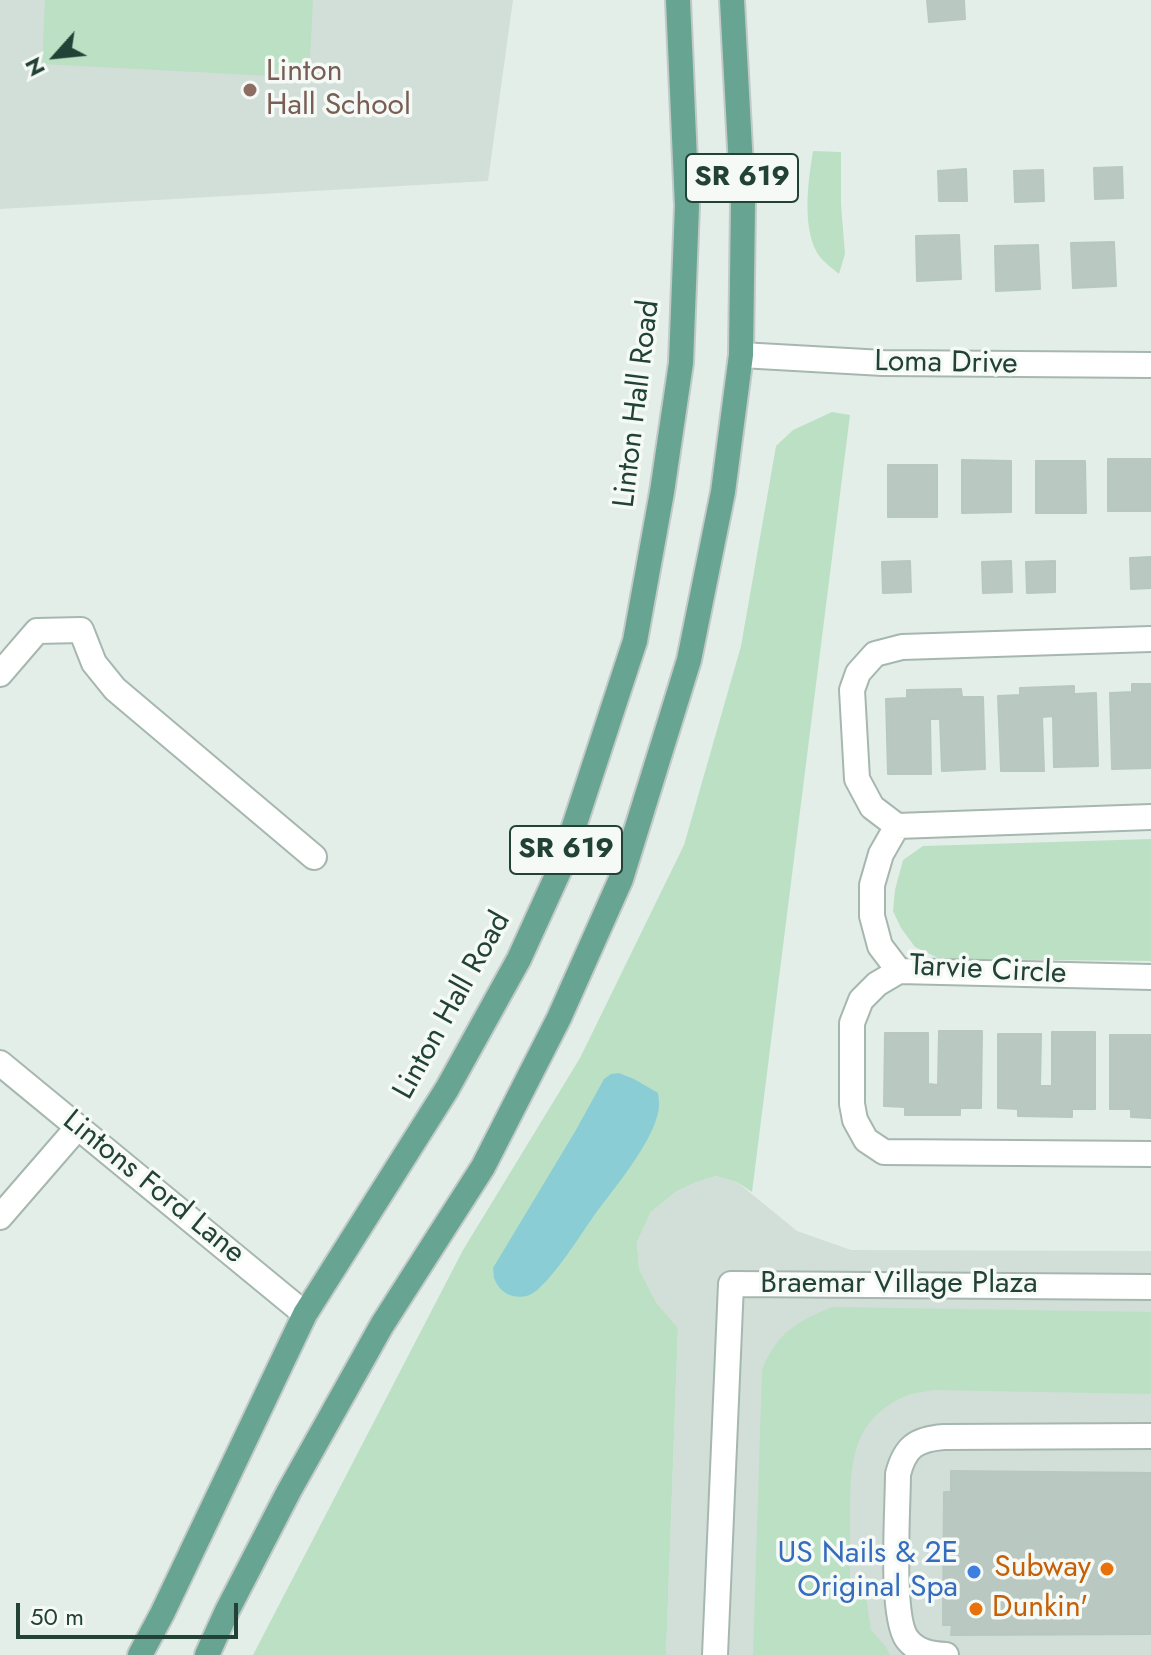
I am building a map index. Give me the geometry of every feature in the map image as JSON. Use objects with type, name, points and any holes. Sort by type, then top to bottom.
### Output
[{"type":"main road","name":"Linton Hall Road","points":[[140,1655],[305,1314],[447,1089],[519,959],[560,869],[635,641],[681,363],[687,206],[678,0]]},
{"type":"main road","name":"SR 619","points":[[207,1655],[282,1504],[374,1338],[483,1167],[559,1018],[621,879],[689,660],[723,492],[741,355],[743,204],[732,0]]},
{"type":"street","name":"Loma Drive","points":[[741,355],[883,363],[1151,365]]},
{"type":"street","points":[[0,674],[37,631],[81,630],[94,663],[115,689],[314,857]]},
{"type":"street","points":[[1151,639],[902,647],[875,654],[858,673],[852,690],[857,779],[872,807],[897,826],[1151,817]]},
{"type":"street","name":"Tarvie Circle","points":[[897,826],[881,854],[872,885],[872,916],[880,946],[899,971],[1151,977]]},
{"type":"street","points":[[899,971],[877,984],[861,1000],[852,1023],[852,1104],[855,1120],[866,1140],[884,1152],[1151,1154]]},
{"type":"street","name":"Lintons Ford Lane","points":[[0,1063],[305,1314]]},
{"type":"street","points":[[0,1217],[78,1127]]},
{"type":"street","name":"Braemar Village Plaza","points":[[715,1655],[731,1284],[1151,1287]]},
{"type":"street","points":[[946,1655],[916,1648],[901,1629],[897,1601],[898,1474],[904,1455],[931,1438],[1151,1436]]},
{"type":"shaded area","name":"Linton Hall School","points":[[0,0],[513,0],[488,181],[0,209]]},
{"type":"shaded area","points":[[716,1176],[737,1182],[797,1231],[851,1250],[1151,1251],[1151,1655],[666,1655],[678,1328],[656,1302],[639,1269],[637,1242],[651,1212],[677,1191]]},
{"type":"green space","points":[[45,0],[313,0],[309,78],[42,64]]},
{"type":"green space","points":[[813,151],[841,152],[845,254],[839,274],[820,257],[810,234],[809,177]]},
{"type":"green space","points":[[832,412],[850,415],[752,1192],[737,1182],[716,1176],[694,1183],[677,1191],[651,1212],[637,1242],[639,1269],[656,1302],[678,1328],[666,1655],[253,1655],[463,1250],[580,1058],[684,845],[741,646],[776,446],[793,430]]},
{"type":"green space","points":[[1151,839],[1151,961],[940,959],[915,947],[893,911],[903,860],[923,846]]},
{"type":"green space","points":[[832,1307],[1151,1312],[1151,1394],[933,1390],[906,1396],[886,1407],[864,1431],[854,1460],[850,1493],[850,1598],[866,1598],[871,1630],[890,1655],[753,1655],[762,1370],[774,1347],[789,1330]]},
{"type":"water","points":[[619,1073],[658,1093],[655,1123],[643,1148],[552,1275],[531,1294],[519,1297],[507,1294],[498,1286],[493,1268],[604,1079]]},
{"type":"building","points":[[927,0],[964,0],[965,19],[929,22]]},
{"type":"building","points":[[1122,167],[1123,198],[1095,199],[1094,168]]},
{"type":"building","points":[[966,169],[967,201],[939,201],[938,171]]},
{"type":"building","points":[[1043,170],[1044,201],[1015,202],[1014,171]]},
{"type":"building","points":[[959,235],[961,279],[917,281],[916,236]]},
{"type":"building","points":[[1114,242],[1116,286],[1073,288],[1071,243]]},
{"type":"building","points":[[1038,245],[1040,289],[996,291],[995,246]]},
{"type":"building","points":[[1108,459],[1151,459],[1151,511],[1108,511]]},
{"type":"building","points":[[962,460],[1011,461],[1011,512],[962,513]]},
{"type":"building","points":[[1036,461],[1085,461],[1086,513],[1036,513]]},
{"type":"building","points":[[888,465],[937,465],[937,517],[888,517]]},
{"type":"building","points":[[1151,557],[1151,588],[1131,589],[1130,558]]},
{"type":"building","points":[[910,561],[911,592],[883,593],[882,562]]},
{"type":"building","points":[[1011,561],[1012,592],[983,593],[982,562]]},
{"type":"building","points":[[1055,561],[1055,592],[1027,593],[1026,562]]},
{"type":"building","points":[[1132,684],[1151,684],[1151,768],[1112,769],[1110,693],[1132,692]]},
{"type":"building","points":[[1074,686],[1074,694],[1096,693],[1098,766],[1054,767],[1053,716],[1042,717],[1044,771],[1001,771],[998,696],[1020,695],[1020,688]]},
{"type":"building","points":[[961,689],[962,697],[983,697],[985,769],[942,771],[940,719],[930,719],[931,774],[888,774],[886,699],[907,698],[907,690]]},
{"type":"building","points":[[939,1031],[982,1031],[981,1108],[960,1108],[960,1115],[905,1115],[905,1107],[884,1106],[885,1033],[928,1033],[928,1084],[938,1085]]},
{"type":"building","points":[[1052,1032],[1095,1032],[1095,1109],[1072,1109],[1072,1117],[1018,1116],[1018,1109],[998,1108],[998,1034],[1041,1034],[1040,1086],[1052,1086]]},
{"type":"building","points":[[1110,1035],[1151,1035],[1151,1118],[1131,1117],[1131,1109],[1110,1109]]},
{"type":"building","points":[[951,1471],[1151,1473],[1151,1634],[951,1635],[952,1625],[943,1625],[944,1492],[951,1492]]},
{"type":"place","name":"Linton Hall School","points":[[250,90]]},
{"type":"place","name":"Subway","points":[[1107,1569]]},
{"type":"place","name":"US Nails & 2E Original Spa","points":[[974,1572]]},
{"type":"place","name":"Dunkin'","points":[[976,1609]]}]
